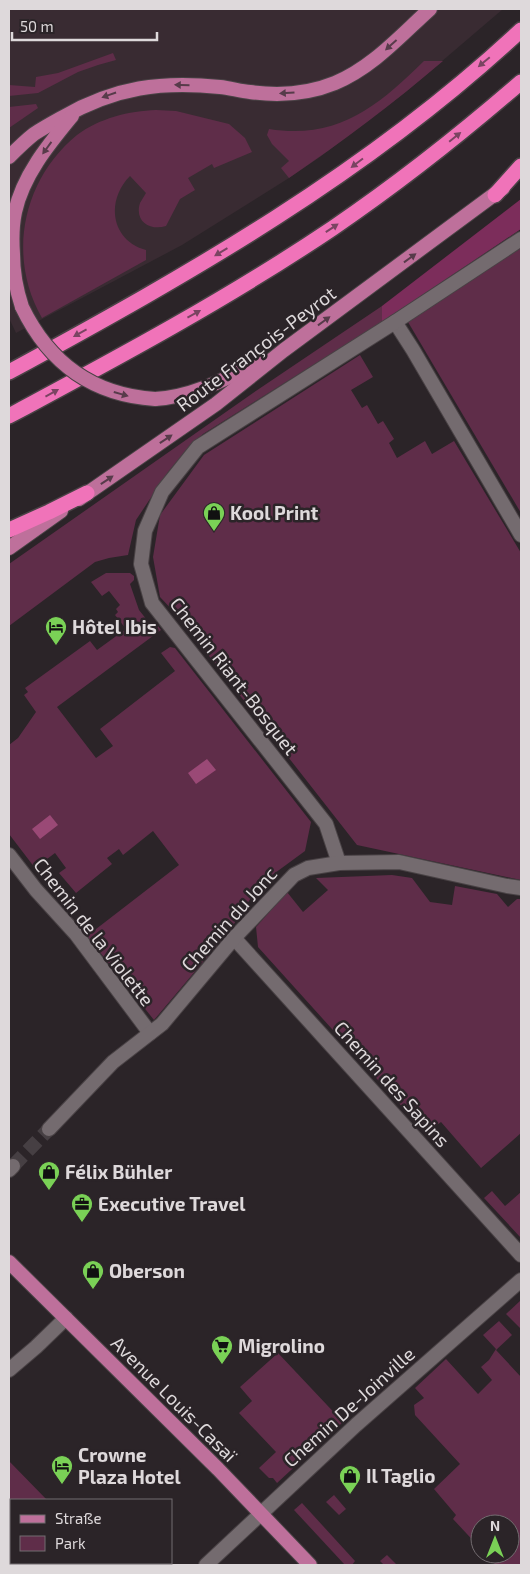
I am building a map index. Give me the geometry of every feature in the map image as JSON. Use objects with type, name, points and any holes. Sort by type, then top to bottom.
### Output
[{"type":"highway","points":[[9,372],[180,278],[311,196],[419,116],[521,30]]},
{"type":"highway","points":[[9,416],[200,310],[304,247],[417,168],[521,82]]},
{"type":"highway","points":[[495,195],[521,166]]},
{"type":"highway","points":[[9,530],[87,493]]},
{"type":"main road","points":[[9,157],[35,134],[77,109],[117,93],[144,87],[191,86],[221,87],[267,94],[284,94],[312,90],[335,83],[370,63],[430,9]]},
{"type":"main road","points":[[77,109],[36,163],[21,192],[12,228],[12,283],[22,307],[37,334],[48,348],[72,371],[97,385],[114,392],[155,399],[197,392],[284,350]]},
{"type":"main road","name":"Route François-Peyrot","points":[[9,548],[216,404],[284,350],[521,174]]},
{"type":"main road","name":"Avenue Louis-Casaï","points":[[9,1262],[218,1469],[310,1565]]},
{"type":"street","name":"Chemin Riant-Bosquet","points":[[339,863],[326,824],[152,603],[141,564],[145,531],[162,492],[198,447],[395,322],[521,239]]},
{"type":"street","points":[[395,322],[521,535]]},
{"type":"street","name":"Chemin de la Violette","points":[[9,855],[36,890],[76,934],[150,1033]]},
{"type":"street","name":"Chemin du Jonc","points":[[49,1129],[113,1062],[162,1024],[234,938],[294,875],[308,868],[339,863],[399,862],[521,888]]},
{"type":"street","name":"Chemin des Sapins","points":[[234,938],[521,1255]]},
{"type":"street","name":"Chemin De-Joinville","points":[[206,1565],[356,1425],[521,1280]]},
{"type":"street","points":[[9,1370],[66,1318]]},
{"type":"shaded area","points":[[9,9],[503,9],[407,91],[289,178],[182,245],[16,333],[9,318]]},
{"type":"shaded area","points":[[521,199],[521,229],[382,322],[382,306]]},
{"type":"shaded area","points":[[207,759],[216,770],[196,784],[188,773]]},
{"type":"shaded area","points":[[50,815],[58,825],[40,839],[32,829]]},
{"type":"green space","points":[[113,53],[116,60],[78,72],[38,93],[9,96],[9,85],[35,87],[36,77],[58,73]]},
{"type":"green space","points":[[424,61],[443,61],[368,122],[289,178],[281,168],[289,161],[272,144],[267,135],[269,129],[294,131],[316,129],[336,124],[355,116],[390,92]]},
{"type":"green space","points":[[36,104],[38,108],[9,128],[9,107]]},
{"type":"green space","points":[[156,110],[176,111],[229,124],[245,138],[252,152],[214,168],[212,164],[188,178],[195,190],[180,199],[166,226],[150,226],[142,220],[139,215],[140,203],[146,193],[130,176],[117,196],[115,218],[125,238],[134,245],[146,250],[146,260],[42,318],[31,294],[25,270],[23,245],[26,220],[43,174],[58,153],[86,129],[115,116]]},
{"type":"green space","points":[[521,247],[521,513],[408,322]]},
{"type":"green space","points":[[382,306],[382,322],[203,434],[186,450],[168,472],[136,520],[128,555],[95,562],[9,626],[9,564],[253,393]]},
{"type":"green space","points":[[360,355],[373,377],[351,390],[362,408],[367,405],[378,424],[383,421],[394,439],[389,443],[397,458],[425,441],[432,454],[454,441],[521,553],[521,880],[357,845],[177,615],[160,597],[153,557],[160,515],[204,455]]},
{"type":"green space","points":[[106,573],[130,573],[134,576],[134,580],[130,584],[139,610],[151,625],[155,622],[161,630],[57,707],[96,758],[113,746],[100,729],[175,671],[161,653],[170,647],[175,648],[311,822],[305,851],[260,884],[230,930],[154,1020],[87,936],[179,865],[153,831],[123,855],[119,849],[107,858],[112,864],[76,893],[59,873],[66,868],[55,853],[35,868],[9,834],[9,745],[18,738],[36,712],[24,695],[28,692],[25,688],[90,641],[97,650],[126,629],[115,615],[118,612],[116,609],[120,605],[109,591],[102,596],[91,582]]},
{"type":"green space","points":[[392,875],[412,878],[430,902],[452,905],[455,886],[497,894],[508,907],[517,899],[521,899],[521,1133],[481,1168],[441,1122],[429,1131],[424,1131],[258,947],[256,927],[287,892],[303,912],[328,890],[316,878]]},
{"type":"green space","points":[[492,1191],[505,1206],[521,1192],[521,1238],[484,1198]]},
{"type":"green space","points":[[521,1300],[521,1327],[520,1328],[506,1314]]},
{"type":"green space","points":[[499,1321],[512,1335],[496,1350],[521,1377],[521,1565],[495,1564],[520,1564],[520,1514],[470,1514],[470,1537],[453,1519],[456,1515],[434,1489],[460,1464],[415,1415],[414,1405],[424,1398],[415,1388],[446,1359],[478,1394],[492,1380],[481,1367],[489,1360],[496,1349],[483,1335]]},
{"type":"green space","points":[[278,1353],[343,1422],[277,1483],[259,1468],[276,1452],[239,1413],[252,1401],[240,1387]]},
{"type":"green space","points":[[9,1461],[46,1499],[10,1499],[10,1564],[109,1565],[9,1565]]},
{"type":"green space","points":[[334,1495],[346,1509],[339,1515],[326,1502]]},
{"type":"green space","points":[[302,1503],[355,1561],[352,1565],[345,1565],[294,1510]]},
{"type":"green space","points":[[387,1555],[397,1565],[384,1565],[380,1561]]},
{"type":"tunnel","points":[[13,1166],[49,1129]]},
{"type":"place","name":"Kool Print","points":[[214,532]]},
{"type":"place","name":"Hôtel Ibis","points":[[56,646]]},
{"type":"place","name":"Félix Bühler","points":[[49,1191]]},
{"type":"place","name":"Executive Travel","points":[[82,1223]]},
{"type":"place","name":"Oberson","points":[[93,1290]]},
{"type":"place","name":"Migrolino","points":[[222,1365]]},
{"type":"place","name":"Crowne Plaza Hotel","points":[[62,1485]]},
{"type":"place","name":"Il Taglio","points":[[350,1495]]}]
